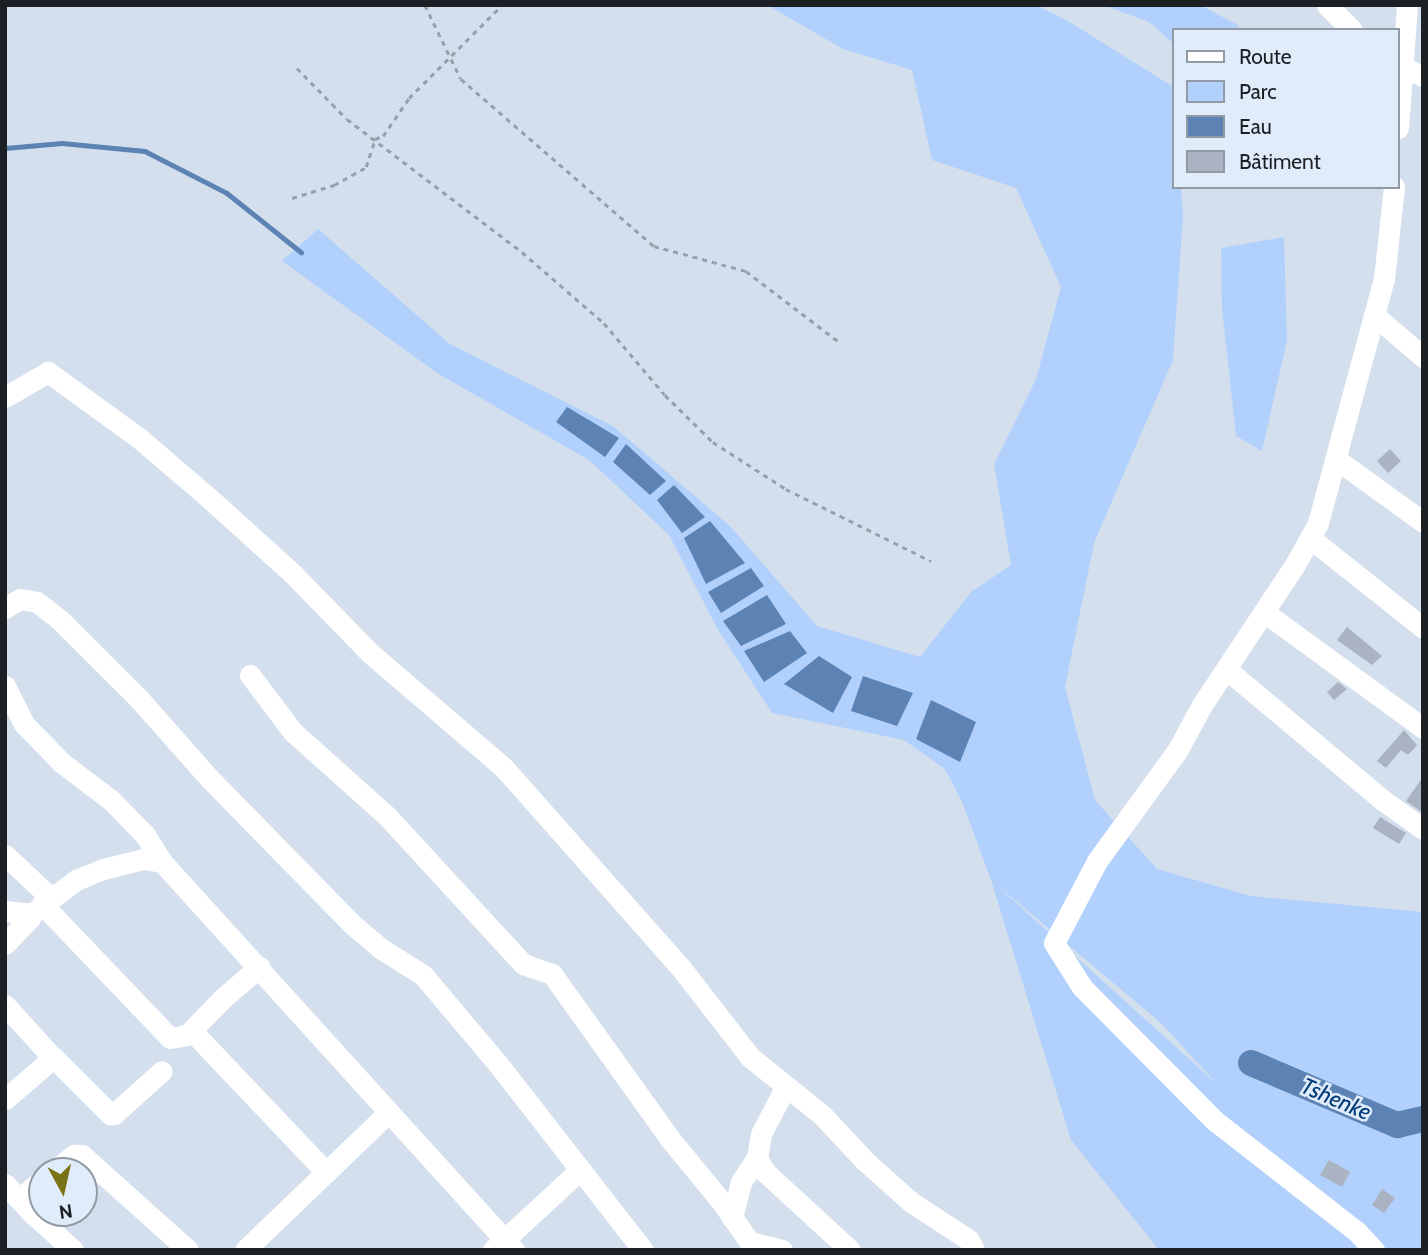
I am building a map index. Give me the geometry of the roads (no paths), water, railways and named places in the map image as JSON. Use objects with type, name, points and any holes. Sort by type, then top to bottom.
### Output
[{"type":"street","points":[[1327,5],[1350,28]]},
{"type":"street","points":[[1400,58],[1407,5]]},
{"type":"street","points":[[1400,66],[1423,76]]},
{"type":"street","points":[[1374,1250],[1356,1231],[1214,1119],[1082,987],[1054,943],[1097,861],[1177,751],[1310,538],[1325,504],[1384,279],[1394,189]]},
{"type":"street","points":[[1374,315],[1423,357]]},
{"type":"street","points":[[5,397],[48,372],[139,438],[209,498],[293,573],[370,653],[504,768],[681,968],[750,1057],[822,1115],[865,1161],[911,1202],[969,1240],[974,1250]]},
{"type":"street","points":[[1336,459],[1423,522]]},
{"type":"street","points":[[1310,538],[1423,628]]},
{"type":"street","points":[[5,608],[20,599],[37,602],[83,642],[140,700],[210,779],[353,925],[380,948],[413,966],[437,990],[643,1250]]},
{"type":"street","points":[[1264,612],[1423,728]]},
{"type":"street","points":[[1226,669],[1384,801],[1423,829]]},
{"type":"street","points":[[250,675],[293,733],[387,816],[523,964],[552,974],[670,1139],[752,1246],[782,1250]]},
{"type":"street","points":[[5,685],[24,724],[62,764],[111,800],[145,835],[162,862],[260,967],[504,1246],[579,1171]]},
{"type":"street","points":[[5,855],[41,906],[102,964],[164,1034],[177,1039],[192,1031],[223,998],[260,967]]},
{"type":"street","points":[[5,944],[41,906],[76,880],[103,869],[144,859],[162,862]]},
{"type":"street","points":[[5,911],[41,906]]},
{"type":"street","points":[[5,1005],[110,1114],[114,1114],[163,1071]]},
{"type":"street","points":[[192,1031],[327,1172]]},
{"type":"street","points":[[5,1099],[53,1057]]},
{"type":"street","points":[[732,1217],[741,1182],[757,1157],[761,1134],[786,1086]]},
{"type":"street","points":[[244,1250],[389,1112]]},
{"type":"street","points":[[757,1157],[764,1171],[845,1249]]},
{"type":"street","points":[[98,1169],[188,1250]]},
{"type":"street","points":[[12,1191],[73,1250]]},
{"type":"water","points":[[567,407],[619,438],[605,457],[556,422]]},
{"type":"water","points":[[626,444],[666,481],[650,495],[613,462]]},
{"type":"water","points":[[674,485],[705,517],[682,533],[657,500]]},
{"type":"water","points":[[710,521],[745,563],[706,584],[684,538]]},
{"type":"water","points":[[751,568],[764,586],[721,613],[708,592]]},
{"type":"water","points":[[767,595],[786,624],[741,646],[723,621]]},
{"type":"water","points":[[790,631],[807,653],[764,682],[744,651]]},
{"type":"water","points":[[819,656],[852,677],[833,713],[784,684]]},
{"type":"water","points":[[863,676],[913,693],[897,726],[851,711]]},
{"type":"water","points":[[931,700],[976,722],[960,762],[916,739]]},
{"type":"waterway","points":[[5,148],[62,143],[145,151],[227,193],[301,252]]},
{"type":"waterway","name":"Tshenke","points":[[1251,1063],[1397,1125],[1423,1119]]}]
